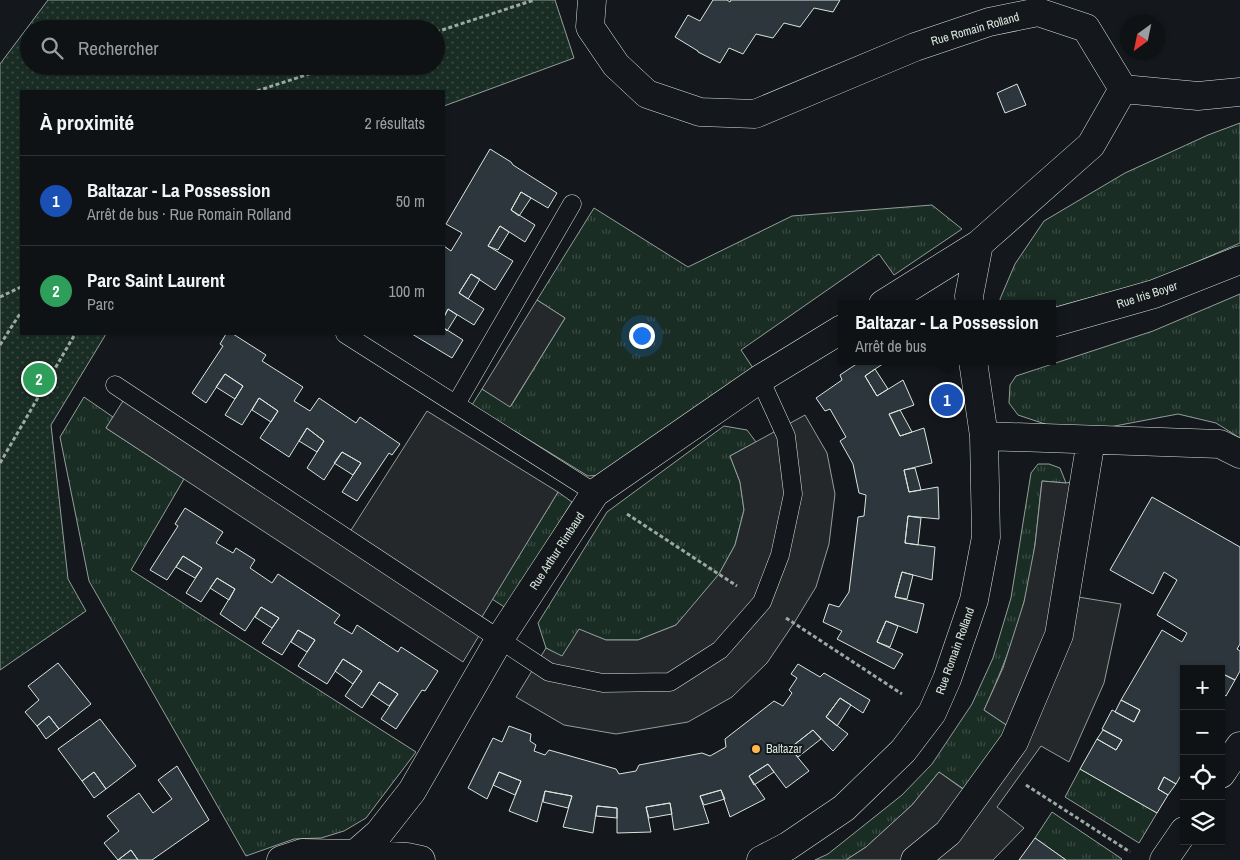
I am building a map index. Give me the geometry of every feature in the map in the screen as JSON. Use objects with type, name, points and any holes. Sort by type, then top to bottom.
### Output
[{"type":"street","name":"Rue Romain Rolland","points":[[592,0],[590,27],[616,66],[647,94],[700,112],[755,114],[915,47],[989,22],[1038,12],[1086,28],[1123,89]]},
{"type":"street","points":[[889,300],[979,244],[1091,145],[1123,89],[1198,96],[1240,92]]},
{"type":"street","points":[[970,300],[979,244]]},
{"type":"street","name":"Rue Iris Boyer","points":[[1056,322],[1154,294],[1240,260]]},
{"type":"street","name":"Rue Arthur Rimbaud","points":[[355,854],[379,833],[412,790],[499,640],[595,493],[760,380],[838,331]]},
{"type":"street","name":"Rue Romain Rolland","points":[[761,860],[788,846],[844,808],[903,750],[932,713],[947,679],[974,600],[986,537],[984,436],[974,365]]},
{"type":"street","points":[[984,436],[1220,444],[1240,454]]},
{"type":"street","points":[[915,860],[948,832],[1014,742],[1059,635],[1091,440]]},
{"type":"street","points":[[1225,768],[1240,746]]},
{"type":"street","points":[[1164,860],[1180,837]]},
{"type":"street","points":[[281,860],[302,853],[407,857],[421,860]]},
{"type":"lane","points":[[456,404],[572,204]]},
{"type":"lane","points":[[347,335],[595,493]]},
{"type":"lane","points":[[115,385],[549,672],[603,684],[670,682],[720,650],[762,602],[780,555],[793,494],[786,436],[760,380]]},
{"type":"path","points":[[445,29],[534,0]]},
{"type":"path","points":[[260,90],[306,75]]},
{"type":"path","points":[[0,298],[20,288]]},
{"type":"path","points":[[0,345],[20,314]]},
{"type":"path","points":[[0,463],[74,335]]},
{"type":"path","points":[[595,493],[932,713]]},
{"type":"path","points":[[996,766],[1135,855]]},
{"type":"green space","points":[[48,0],[555,0],[574,58],[445,106],[445,90],[20,90],[20,335],[105,335],[51,425],[68,579],[86,611],[0,670],[0,64],[20,37],[20,75],[445,75],[445,20],[33,20]]},
{"type":"green space","points":[[1240,123],[1240,243],[1155,280],[1056,307],[1056,300],[1000,300],[1015,264],[1044,221],[1125,173],[1208,135]]},
{"type":"green space","points":[[932,205],[962,229],[894,275],[879,254],[741,350],[755,371],[605,475],[588,476],[472,405],[482,389],[511,406],[565,318],[537,300],[594,208],[688,267],[792,216]]},
{"type":"green space","points":[[1240,294],[1240,438],[1216,423],[1178,414],[1099,429],[1051,426],[1018,415],[1009,403],[1010,385],[1016,376],[1049,365],[1056,365],[1056,363],[1153,331]]},
{"type":"green space","points":[[84,397],[113,417],[106,428],[184,479],[131,570],[416,752],[366,818],[344,831],[321,838],[294,839],[246,856],[89,581],[60,437]]},
{"type":"green space","points":[[724,426],[747,430],[756,442],[730,456],[740,482],[744,510],[735,545],[719,574],[701,597],[676,625],[638,640],[606,640],[579,630],[562,657],[546,648],[538,623],[607,512]]},
{"type":"green space","points":[[1038,464],[1049,464],[1060,468],[1066,483],[1042,481],[1028,587],[1016,630],[984,710],[1008,726],[968,792],[939,772],[912,805],[866,847],[846,860],[815,860],[828,854],[902,795],[932,764],[972,704],[993,658],[1011,598],[1031,473]]},
{"type":"green space","points":[[558,492],[572,502],[506,608],[492,599]]},
{"type":"green space","points":[[1080,769],[1157,813],[1139,843],[1065,797]]},
{"type":"green space","points":[[1052,812],[1122,859],[1066,860],[1035,838]]},
{"type":"shaded area","points":[[537,300],[565,318],[510,407],[482,389]]},
{"type":"shaded area","points":[[128,393],[346,538],[427,411],[558,492],[477,625],[483,629],[463,662],[106,428]]},
{"type":"shaded area","points":[[805,415],[827,453],[835,494],[829,544],[816,587],[767,663],[732,697],[688,722],[616,734],[564,725],[516,697],[546,648],[562,656],[579,629],[606,640],[638,640],[676,625],[719,574],[735,545],[744,510],[740,482],[730,456]]},
{"type":"shaded area","points":[[1084,480],[1066,595],[1121,604],[1104,683],[1069,762],[1041,746],[997,807],[1024,828],[993,860],[846,860],[866,847],[912,805],[939,772],[967,792],[1008,726],[984,710],[1003,668],[1024,602],[1035,545],[1042,481],[1066,483]]},
{"type":"building","points":[[713,0],[727,0],[730,2],[731,0],[840,0],[833,12],[814,8],[800,27],[784,23],[773,38],[756,34],[743,54],[729,48],[720,63],[675,37],[688,15],[700,21]]},
{"type":"building","points":[[1017,84],[1026,105],[1005,113],[997,93]]},
{"type":"building","points":[[490,149],[557,193],[548,208],[521,192],[511,210],[535,225],[525,242],[500,226],[488,246],[513,261],[495,290],[471,274],[459,293],[484,309],[474,325],[448,309],[445,315],[445,247],[451,251],[462,233],[446,224]]},
{"type":"building","points":[[521,192],[531,198],[519,216],[511,210]]},
{"type":"building","points":[[500,226],[509,232],[498,250],[488,246]]},
{"type":"building","points":[[471,274],[480,279],[468,299],[459,293]]},
{"type":"building","points":[[448,309],[457,315],[447,331],[445,329],[445,315]]},
{"type":"building","points":[[445,329],[463,340],[452,358],[414,335],[445,335]]},
{"type":"building","points":[[225,335],[235,335],[266,355],[262,361],[303,387],[294,401],[310,411],[319,398],[356,423],[360,417],[400,444],[392,455],[389,453],[357,501],[342,492],[361,463],[342,452],[324,480],[307,468],[324,441],[307,428],[289,457],[260,438],[278,411],[259,398],[242,425],[225,415],[243,386],[225,374],[206,403],[192,393],[223,346],[220,344]]},
{"type":"building","points":[[855,365],[881,365],[865,376],[877,396],[903,380],[914,405],[889,414],[900,436],[924,428],[932,463],[904,470],[909,492],[938,487],[939,519],[908,516],[905,543],[935,547],[932,580],[902,572],[895,597],[924,604],[917,633],[886,621],[877,642],[903,654],[894,669],[837,639],[842,631],[823,622],[829,604],[839,607],[849,592],[858,517],[864,516],[866,495],[859,493],[853,464],[840,441],[846,437],[830,409],[825,411],[816,398],[842,380],[840,375]]},
{"type":"building","points":[[875,369],[888,389],[877,396],[865,376]]},
{"type":"building","points":[[225,374],[243,386],[235,399],[216,387]]},
{"type":"building","points":[[259,398],[278,411],[271,422],[252,410]]},
{"type":"building","points":[[900,410],[912,432],[900,436],[889,414]]},
{"type":"building","points":[[307,428],[324,441],[317,452],[299,441]]},
{"type":"building","points":[[342,452],[361,463],[353,475],[334,463]]},
{"type":"building","points":[[915,468],[921,490],[909,492],[904,470]]},
{"type":"building","points":[[1152,497],[1240,547],[1240,644],[1237,649],[1240,651],[1240,671],[1235,680],[1225,675],[1225,665],[1180,665],[1180,777],[1176,784],[1164,777],[1158,789],[1168,795],[1157,813],[1080,769],[1097,739],[1116,750],[1122,740],[1102,729],[1112,710],[1134,722],[1140,710],[1121,700],[1162,630],[1182,642],[1187,633],[1157,615],[1177,580],[1164,572],[1153,594],[1110,570]]},
{"type":"building","points":[[185,508],[223,532],[216,543],[233,553],[236,548],[255,560],[250,568],[272,583],[278,574],[340,615],[334,623],[352,634],[357,625],[398,652],[401,647],[438,671],[425,691],[422,690],[396,729],[381,719],[398,694],[379,682],[362,708],[345,696],[362,671],[343,659],[327,684],[298,666],[315,640],[298,630],[282,655],[262,643],[279,618],[261,607],[245,631],[220,614],[235,589],[217,578],[201,602],[186,593],[202,568],[183,556],[167,580],[150,570],[178,526],[175,524]]},
{"type":"building","points":[[908,516],[921,518],[918,545],[905,543]]},
{"type":"building","points":[[183,556],[202,568],[195,578],[176,567]]},
{"type":"building","points":[[902,572],[913,575],[907,599],[895,597]]},
{"type":"building","points":[[217,578],[235,589],[229,600],[210,588]]},
{"type":"building","points":[[261,607],[279,618],[272,628],[255,617]]},
{"type":"building","points":[[886,621],[898,626],[890,647],[877,642]]},
{"type":"building","points":[[298,630],[315,640],[307,652],[291,642]]},
{"type":"building","points":[[343,659],[362,671],[353,684],[335,671]]},
{"type":"building","points":[[58,663],[91,704],[59,729],[49,716],[37,726],[25,712],[39,700],[28,686]]},
{"type":"building","name":"Baltazar","points":[[798,664],[820,677],[824,673],[870,700],[863,713],[840,698],[826,717],[848,734],[833,751],[813,730],[790,748],[809,771],[786,788],[768,764],[749,776],[765,799],[730,817],[721,790],[700,796],[709,823],[674,830],[670,803],[646,807],[651,832],[617,833],[617,808],[597,806],[593,833],[563,827],[572,796],[545,791],[537,822],[509,811],[521,781],[499,772],[487,799],[468,788],[493,738],[502,742],[509,726],[531,734],[530,741],[536,745],[534,751],[545,755],[549,750],[616,769],[619,774],[636,771],[639,765],[702,753],[710,756],[726,747],[725,739],[774,701],[783,706],[792,693],[789,690],[797,678],[791,674]]},
{"type":"building","points":[[1225,675],[1235,680],[1225,695]]},
{"type":"building","points":[[379,682],[398,694],[389,706],[371,694]]},
{"type":"building","points":[[840,698],[851,705],[837,726],[826,717]]},
{"type":"building","points":[[1121,700],[1140,710],[1134,722],[1115,712]]},
{"type":"building","points":[[49,716],[59,729],[46,739],[37,726]]},
{"type":"building","points":[[100,719],[136,766],[106,789],[94,772],[82,781],[58,749]]},
{"type":"building","points":[[813,730],[821,739],[798,757],[790,748]]},
{"type":"building","points":[[1103,730],[1122,740],[1116,750],[1097,739]]},
{"type":"building","points":[[768,764],[774,772],[754,785],[749,776]]},
{"type":"building","points":[[177,766],[209,820],[152,860],[138,860],[131,850],[118,860],[104,843],[119,831],[107,816],[139,793],[153,813],[172,799],[158,780]]},
{"type":"building","points":[[94,772],[106,789],[94,798],[82,781]]},
{"type":"building","points":[[499,772],[521,781],[515,795],[493,785]]},
{"type":"building","points":[[1164,777],[1176,784],[1168,795],[1158,789]]},
{"type":"building","points":[[721,790],[725,799],[704,805],[700,796]]},
{"type":"building","points":[[545,791],[572,796],[568,808],[543,802]]},
{"type":"building","points":[[670,803],[672,814],[649,818],[646,807]]},
{"type":"building","points":[[597,806],[617,808],[617,818],[596,816]]},
{"type":"building","points":[[1035,838],[1066,860],[1019,860]]},
{"type":"building","points":[[131,850],[138,860],[118,860]]},
{"type":"place","name":"Parc Saint Laurent","points":[[39,379]]},
{"type":"place","name":"Baltazar - La Possession","points":[[947,400]]},
{"type":"place","name":"Baltazar","points":[[756,749]]}]
